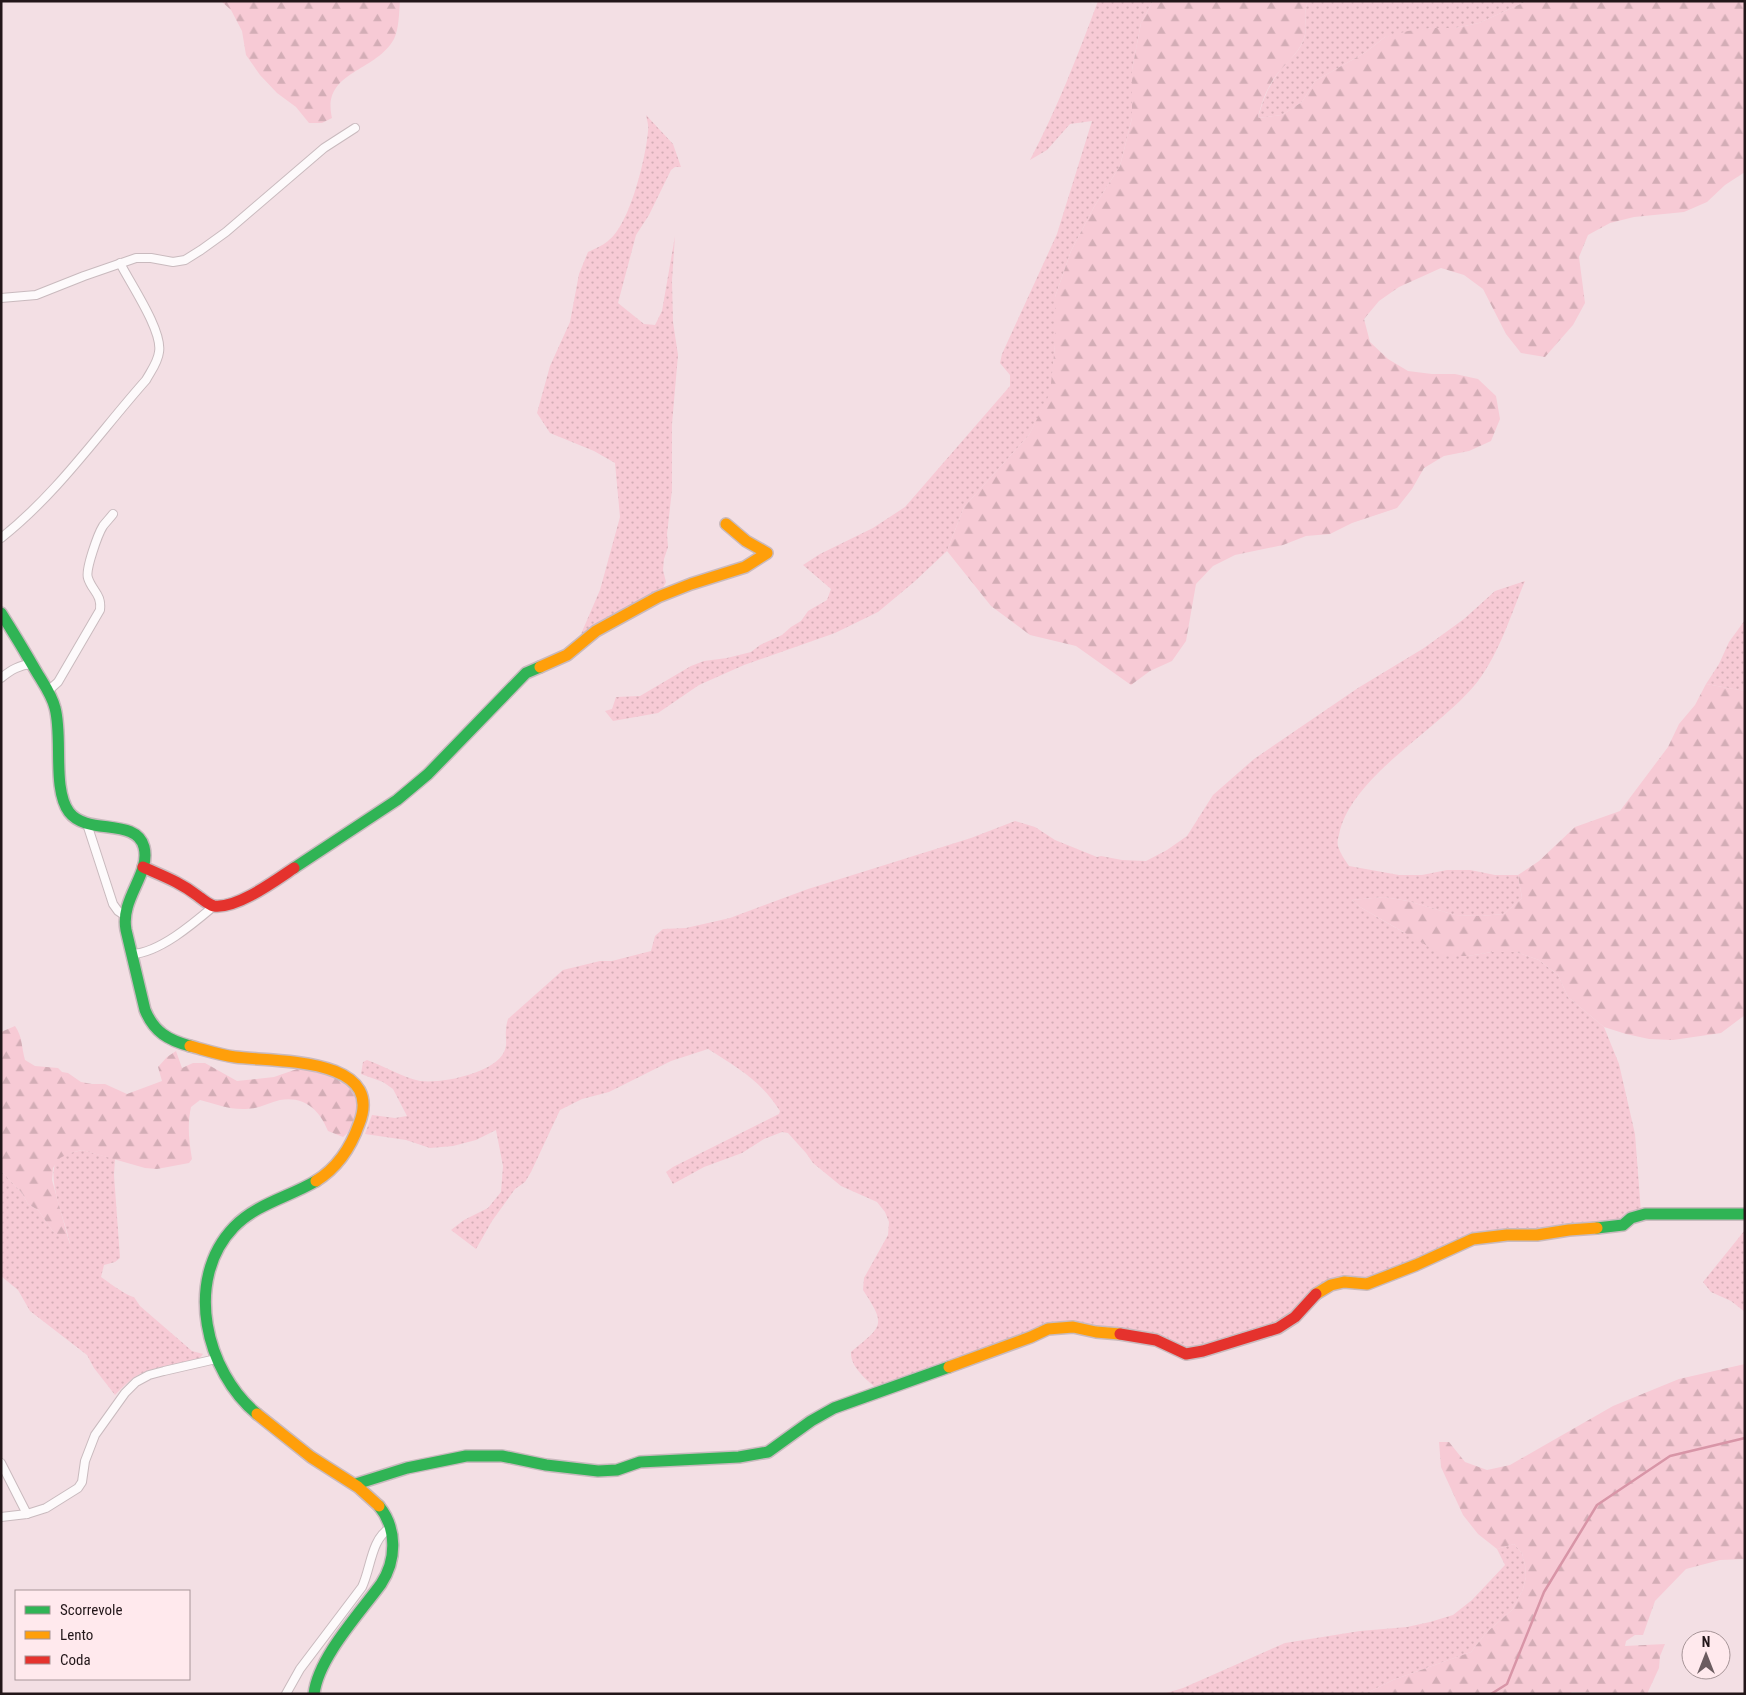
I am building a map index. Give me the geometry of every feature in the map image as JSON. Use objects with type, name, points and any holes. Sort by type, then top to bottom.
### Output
[{"type":"street","points":[[1,298],[36,295],[136,258],[151,258],[173,262],[185,260],[226,232],[324,148],[355,128]]},
{"type":"street","points":[[1,538],[32,511],[56,486],[146,380],[157,361],[160,346],[157,331],[120,263]]},
{"type":"street","points":[[48,691],[58,682],[100,610],[99,595],[88,579],[87,570],[100,533],[113,514]]},
{"type":"street","points":[[132,954],[142,954],[156,948],[198,920],[214,906],[230,904],[245,898],[397,800],[428,774],[526,674],[567,656],[596,631],[658,597],[691,584],[745,567],[767,553],[746,541],[726,524]]},
{"type":"street","points":[[1,613],[48,691],[54,707],[58,722],[58,760],[63,796],[70,814],[76,820],[87,824],[132,831],[140,837],[144,847],[143,867],[132,889],[124,916],[148,1020],[154,1029],[163,1036],[177,1042],[234,1057],[300,1063],[328,1068],[347,1076],[363,1096],[364,1108],[361,1119],[355,1134],[337,1164],[325,1175],[259,1208],[232,1228],[221,1243],[211,1266],[207,1289],[207,1322],[216,1359],[233,1390],[245,1405],[320,1464],[356,1484],[380,1506],[389,1521],[392,1557],[386,1576],[327,1657],[320,1669],[314,1694]]},
{"type":"street","points":[[1,678],[12,669],[32,664]]},
{"type":"street","points":[[87,824],[113,904],[124,916]]},
{"type":"street","points":[[143,867],[181,882],[214,906]]},
{"type":"street","points":[[356,1484],[407,1468],[466,1456],[502,1456],[546,1465],[598,1471],[617,1470],[640,1462],[739,1456],[768,1452],[811,1421],[834,1408],[1031,1337],[1048,1328],[1073,1327],[1156,1340],[1186,1354],[1203,1351],[1278,1328],[1295,1317],[1320,1290],[1331,1285],[1344,1282],[1367,1284],[1416,1265],[1473,1239],[1507,1234],[1537,1235],[1569,1230],[1605,1228],[1623,1225],[1631,1218],[1645,1214],[1745,1214]]},
{"type":"street","points":[[1,1517],[27,1514],[46,1508],[78,1488],[82,1482],[85,1461],[95,1435],[125,1393],[136,1382],[149,1375],[216,1359]]},
{"type":"street","points":[[1,1463],[27,1514]]},
{"type":"street","points":[[286,1694],[300,1669],[362,1587],[377,1542],[382,1534],[390,1528]]},
{"type":"green space","points":[[221,1],[400,1],[398,26],[394,39],[375,59],[342,81],[334,91],[331,103],[332,118],[322,123],[309,123],[296,107],[277,93],[260,75],[246,55],[242,31],[231,10]]},
{"type":"green space","points":[[1098,1],[1153,1],[1141,23],[1132,70],[1132,118],[1120,166],[1094,207],[1071,251],[1055,297],[1055,345],[1051,393],[1029,435],[964,507],[947,551],[878,612],[835,633],[744,665],[699,685],[658,713],[613,721],[605,711],[612,709],[616,697],[640,696],[691,666],[704,661],[751,652],[760,645],[782,635],[801,621],[808,611],[827,600],[831,589],[803,565],[820,554],[873,528],[905,507],[1010,386],[1010,375],[1000,363],[1002,354],[1057,234],[1092,121],[1070,124],[1047,150],[1030,160],[1067,82]]},
{"type":"green space","points":[[1153,1],[1308,1],[1305,11],[1306,31],[1303,41],[1271,83],[1263,100],[1258,118],[1282,115],[1302,102],[1315,81],[1366,52],[1385,37],[1408,31],[1455,28],[1479,23],[1527,1],[1745,1],[1745,172],[1725,185],[1707,202],[1684,212],[1634,217],[1610,223],[1588,235],[1579,257],[1585,303],[1573,325],[1545,357],[1521,353],[1506,334],[1483,289],[1464,275],[1441,268],[1399,287],[1379,301],[1364,319],[1370,342],[1388,359],[1408,371],[1455,374],[1478,379],[1496,396],[1500,419],[1491,441],[1469,451],[1444,456],[1424,468],[1412,489],[1397,508],[1352,523],[1330,534],[1306,536],[1283,545],[1235,555],[1213,566],[1196,584],[1186,641],[1172,661],[1150,671],[1131,685],[1076,646],[1030,635],[991,606],[947,551],[964,507],[1029,435],[1050,393],[1055,345],[1055,297],[1071,251],[1094,207],[1120,166],[1132,118],[1132,70],[1141,23]]},
{"type":"green space","points":[[1308,1],[1527,1],[1479,23],[1455,28],[1432,28],[1385,37],[1366,52],[1315,81],[1302,102],[1282,115],[1258,118],[1265,96],[1273,81],[1303,41],[1306,31],[1305,11]]},
{"type":"green space","points":[[646,115],[673,144],[681,167],[675,167],[671,170],[649,215],[636,235],[618,303],[644,324],[655,325],[662,311],[675,236],[672,281],[673,322],[678,355],[672,424],[672,490],[667,534],[668,547],[663,570],[666,582],[662,590],[581,634],[600,590],[620,517],[615,463],[594,451],[550,433],[537,413],[550,366],[570,322],[579,274],[588,252],[606,243],[616,233],[636,190],[647,143],[648,127]]},
{"type":"green space","points":[[1525,581],[1499,645],[1486,670],[1462,699],[1378,773],[1360,793],[1347,813],[1338,845],[1341,854],[1349,866],[1399,875],[1422,875],[1447,870],[1470,870],[1495,875],[1518,875],[1522,898],[1504,914],[1480,916],[1455,915],[1408,901],[1384,897],[1352,900],[1360,907],[1403,932],[1468,956],[1492,952],[1516,952],[1539,960],[1558,975],[1568,997],[1604,1027],[1619,1064],[1635,1134],[1641,1212],[1621,1221],[1531,1233],[1501,1232],[1364,1280],[1339,1279],[1275,1325],[1218,1343],[1186,1349],[1061,1324],[876,1388],[856,1368],[851,1358],[851,1352],[878,1325],[876,1311],[863,1290],[864,1278],[888,1235],[889,1222],[885,1212],[877,1202],[841,1186],[813,1163],[788,1133],[782,1132],[764,1139],[742,1153],[704,1167],[673,1184],[666,1172],[779,1114],[780,1111],[773,1101],[757,1083],[708,1049],[671,1061],[609,1092],[582,1099],[560,1110],[525,1182],[515,1189],[492,1221],[476,1249],[451,1230],[464,1220],[488,1208],[501,1192],[503,1166],[496,1130],[476,1140],[453,1146],[430,1148],[406,1140],[365,1134],[372,1115],[395,1118],[407,1116],[393,1089],[383,1082],[361,1074],[363,1062],[367,1060],[420,1081],[454,1079],[479,1071],[490,1066],[504,1052],[508,1019],[563,970],[600,961],[612,961],[651,951],[655,936],[663,929],[686,928],[730,918],[808,889],[971,838],[1015,821],[1035,827],[1055,840],[1097,857],[1146,861],[1167,850],[1187,836],[1213,795],[1254,759],[1358,688],[1424,648],[1464,619],[1495,591]]},
{"type":"green space","points":[[1745,620],[1745,691],[1706,684],[1719,664],[1729,642]]},
{"type":"green space","points":[[1706,684],[1745,691],[1745,1015],[1721,1033],[1673,1040],[1649,1039],[1604,1027],[1568,997],[1558,975],[1539,960],[1516,952],[1445,956],[1360,907],[1352,900],[1384,897],[1408,901],[1455,915],[1480,916],[1504,914],[1522,898],[1518,875],[1539,861],[1575,827],[1620,811],[1668,747],[1679,724],[1695,705]]},
{"type":"green space","points":[[15,1026],[21,1038],[25,1060],[35,1066],[58,1068],[81,1082],[105,1084],[127,1094],[162,1081],[158,1067],[176,1051],[182,1068],[193,1063],[205,1063],[237,1081],[274,1077],[297,1069],[321,1071],[349,1087],[356,1097],[357,1113],[349,1132],[343,1137],[328,1131],[315,1110],[296,1100],[280,1100],[251,1109],[234,1109],[200,1100],[191,1107],[189,1133],[192,1159],[189,1163],[157,1169],[145,1168],[82,1150],[70,1153],[60,1158],[53,1168],[52,1180],[70,1245],[52,1230],[38,1210],[28,1204],[22,1193],[1,1171],[1,1032]]},
{"type":"green space","points":[[82,1150],[115,1159],[114,1175],[120,1258],[115,1262],[104,1265],[101,1277],[122,1292],[134,1297],[140,1306],[192,1351],[203,1354],[198,1360],[161,1367],[140,1374],[115,1395],[94,1368],[87,1355],[30,1311],[18,1290],[1,1276],[1,1171],[22,1193],[28,1204],[38,1210],[52,1230],[70,1244],[54,1186],[55,1164],[60,1157]]},
{"type":"green space","points":[[1745,1230],[1745,1312],[1731,1301],[1711,1292],[1703,1282]]},
{"type":"green space","points":[[1745,1364],[1745,1559],[1720,1560],[1686,1569],[1655,1601],[1643,1635],[1635,1635],[1626,1641],[1625,1646],[1665,1644],[1660,1656],[1659,1668],[1647,1694],[1572,1692],[1569,1694],[1365,1694],[1393,1680],[1471,1652],[1486,1633],[1513,1609],[1523,1589],[1526,1577],[1522,1553],[1514,1544],[1497,1549],[1478,1534],[1463,1515],[1441,1467],[1439,1442],[1449,1442],[1465,1462],[1487,1470],[1510,1465],[1613,1406],[1679,1379]]},
{"type":"green space","points":[[1514,1544],[1522,1553],[1525,1565],[1526,1577],[1523,1589],[1513,1609],[1486,1633],[1471,1652],[1393,1680],[1365,1694],[1163,1694],[1183,1688],[1285,1643],[1360,1631],[1407,1627],[1453,1615],[1472,1600],[1505,1565],[1497,1549]]},
{"type":"waterway","points":[[1491,1694],[1507,1684],[1544,1592],[1597,1505],[1670,1456],[1745,1438]]},
{"type":"traffic: fast","points":[[1,613],[54,703],[58,733],[59,777],[64,802],[69,812],[77,819],[87,823],[131,832],[139,838],[144,847],[143,867],[127,907],[125,918],[126,930],[145,1010],[149,1018],[157,1029],[168,1038],[190,1046]]},
{"type":"traffic: fast","points":[[294,868],[397,800],[428,774],[526,673],[540,667]]},
{"type":"traffic: fast","points":[[257,1414],[239,1396],[225,1375],[214,1350],[207,1325],[205,1298],[209,1273],[218,1249],[234,1227],[243,1219],[252,1212],[316,1181]]},
{"type":"traffic: fast","points":[[1597,1228],[1623,1225],[1631,1218],[1645,1214],[1745,1214]]},
{"type":"traffic: fast","points":[[356,1484],[407,1468],[466,1456],[502,1456],[546,1465],[598,1471],[617,1470],[640,1462],[739,1457],[768,1452],[811,1421],[834,1408],[949,1367]]},
{"type":"traffic: fast","points":[[314,1694],[317,1680],[331,1651],[381,1584],[390,1565],[393,1544],[392,1534],[385,1515],[379,1506]]},
{"type":"traffic: slow","points":[[540,667],[567,655],[596,631],[658,597],[691,584],[745,567],[767,553],[746,541],[726,524]]},
{"type":"traffic: slow","points":[[190,1046],[229,1056],[298,1062],[321,1067],[342,1074],[356,1086],[363,1102],[356,1133],[337,1163],[316,1181]]},
{"type":"traffic: slow","points":[[1316,1294],[1331,1285],[1344,1282],[1367,1284],[1416,1265],[1473,1239],[1507,1235],[1537,1235],[1597,1228]]},
{"type":"traffic: slow","points":[[949,1367],[1048,1329],[1073,1327],[1096,1332],[1120,1334]]},
{"type":"traffic: slow","points":[[257,1414],[311,1457],[358,1487],[379,1506]]},
{"type":"traffic: jam","points":[[143,867],[178,883],[214,906],[223,906],[245,898],[294,868]]},
{"type":"traffic: jam","points":[[1120,1334],[1156,1340],[1186,1354],[1203,1351],[1278,1328],[1295,1317],[1316,1294]]}]
